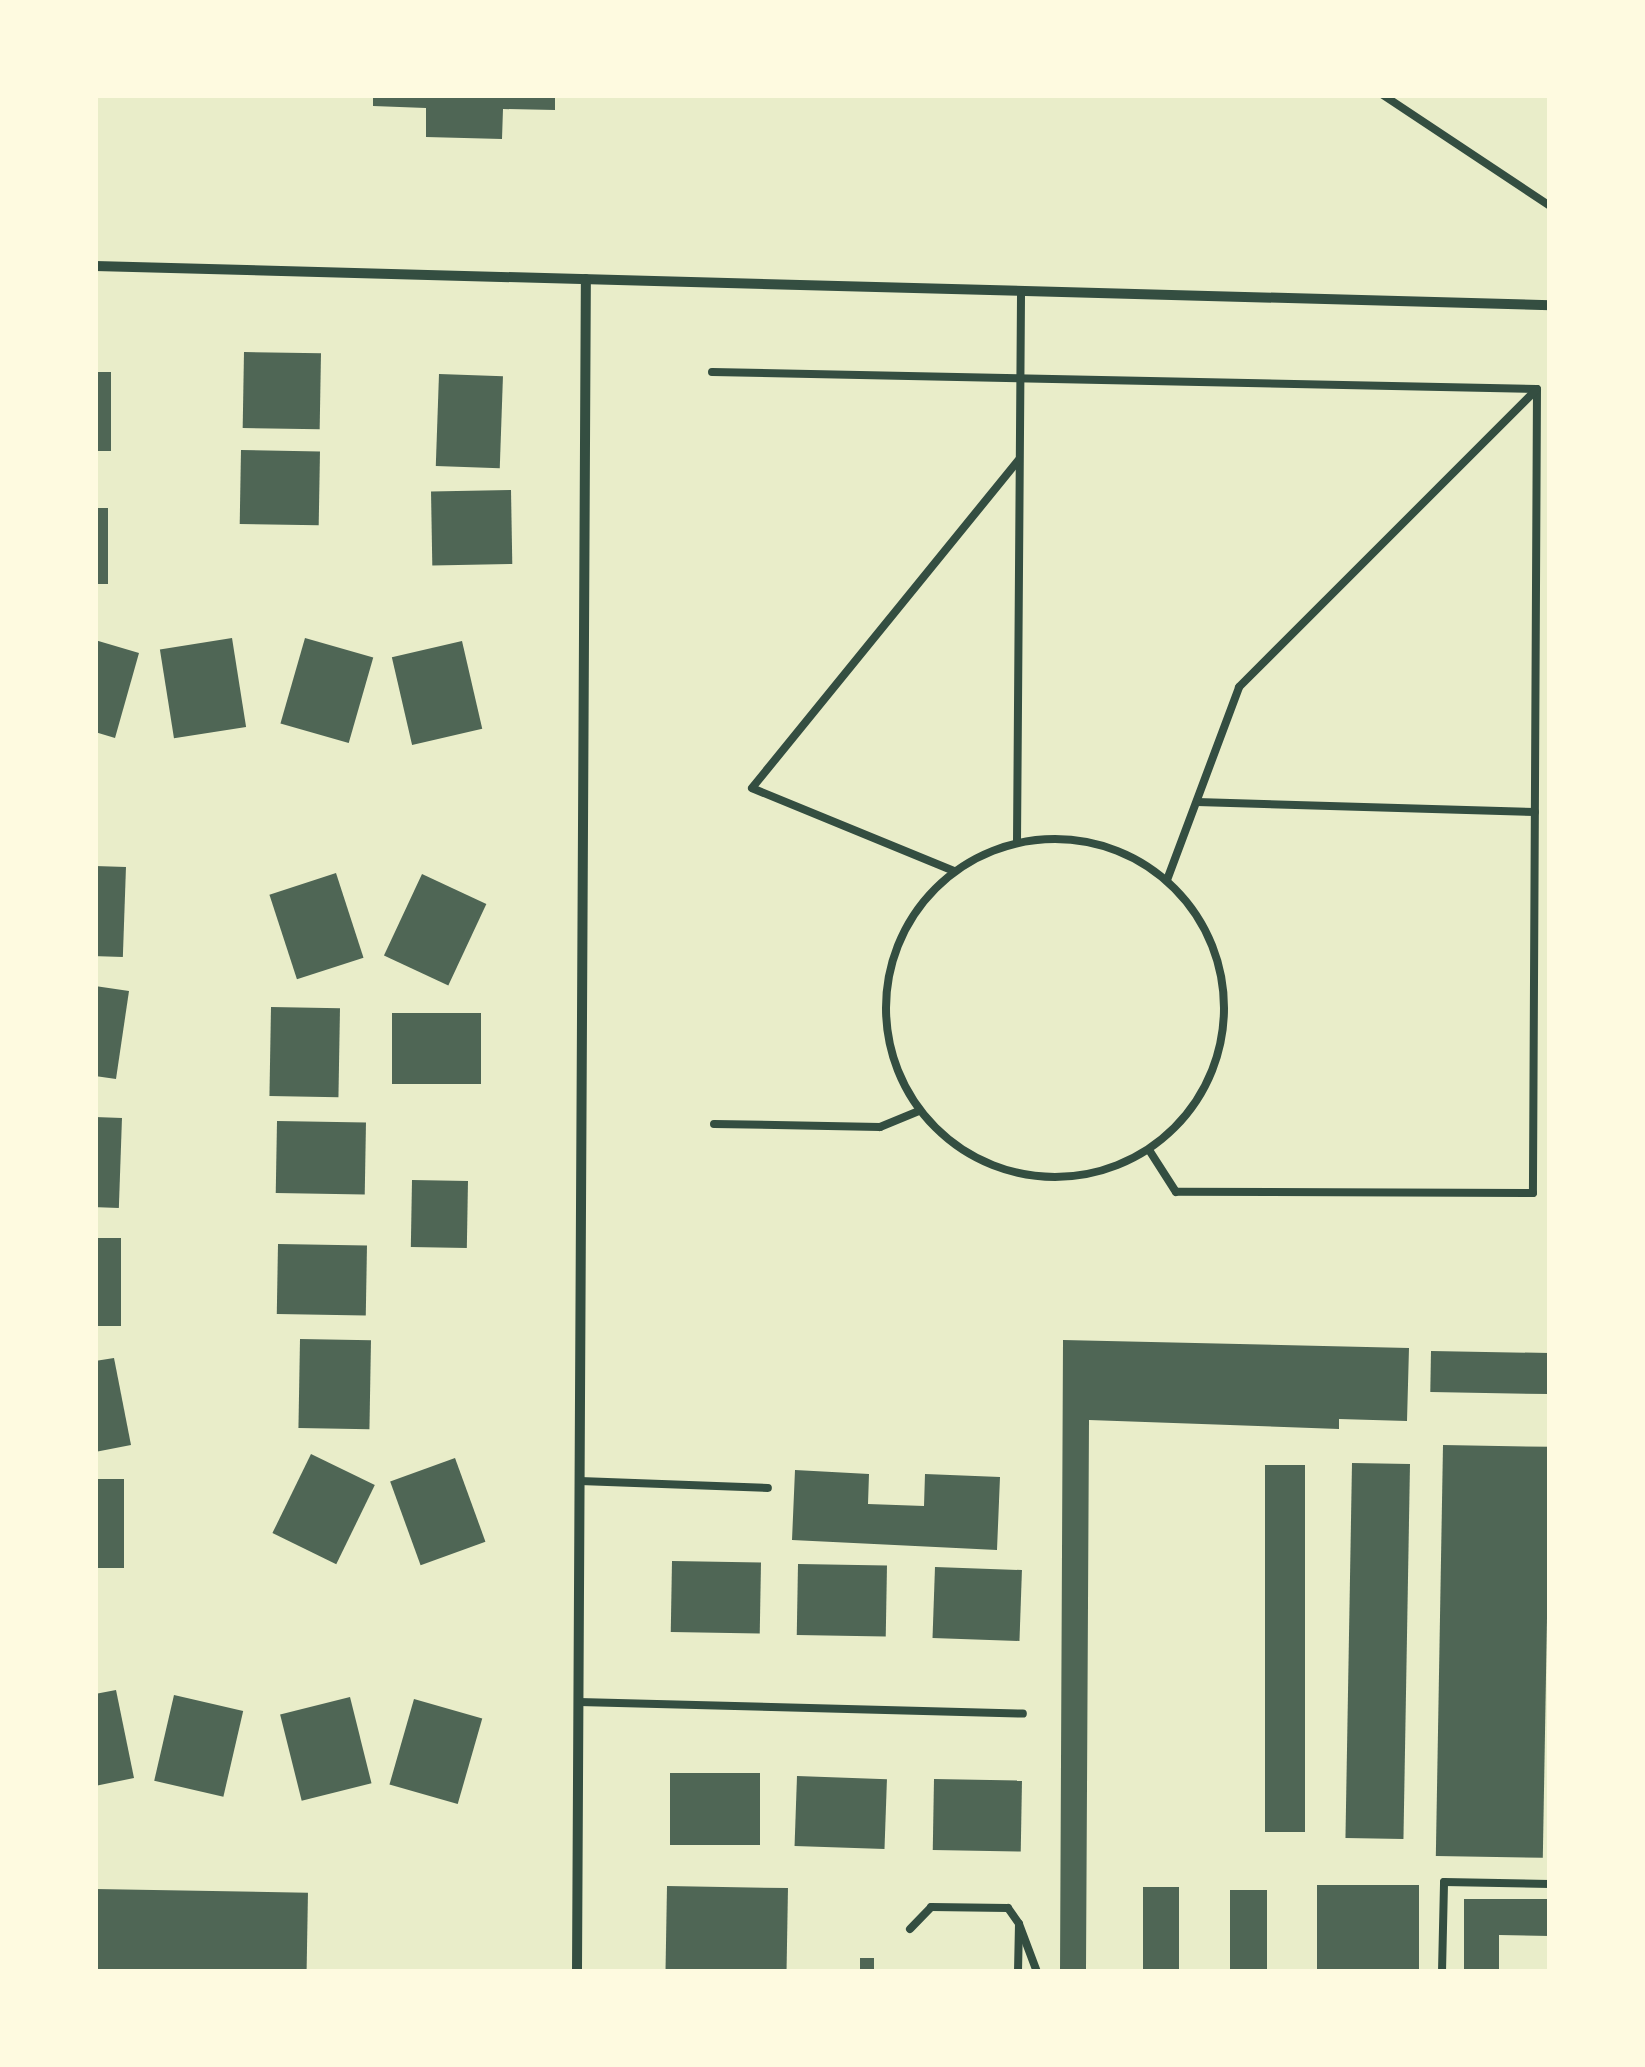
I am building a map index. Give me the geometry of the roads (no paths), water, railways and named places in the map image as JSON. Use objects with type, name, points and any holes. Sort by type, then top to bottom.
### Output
[{"type":"street","points":[[95,266],[1550,306]]},
{"type":"street","points":[[577,1972],[586,279]]},
{"type":"lane","points":[[1383,95],[1550,206]]},
{"type":"lane","points":[[1017,842],[1021,291]]},
{"type":"lane","points":[[712,372],[1536,389]]},
{"type":"lane","points":[[1168,880],[1239,687],[1536,389]]},
{"type":"lane","points":[[1149,1150],[1176,1192],[1533,1193],[1536,389]]},
{"type":"lane","points":[[954,871],[752,788],[1019,460]]},
{"type":"lane","points":[[1197,802],[1535,812]]},
{"type":"lane","points":[[1070,838],[1122,851],[1168,880],[1201,920],[1220,968],[1225,1020],[1214,1070],[1188,1115],[1149,1150],[1103,1172],[1052,1179],[1002,1170],[956,1147],[919,1111],[894,1063],[885,1010],[893,957],[916,909],[954,871],[1017,842],[1070,838]]},
{"type":"lane","points":[[714,1124],[880,1126],[919,1111]]},
{"type":"lane","points":[[580,1481],[768,1488]]},
{"type":"lane","points":[[579,1702],[1023,1714]]},
{"type":"lane","points":[[1442,1972],[1444,1882],[1550,1884]]},
{"type":"lane","points":[[910,1929],[931,1906],[964,1902],[1008,1908],[1019,1924],[1037,1972]]},
{"type":"lane","points":[[1018,1972],[1019,1924]]}]
